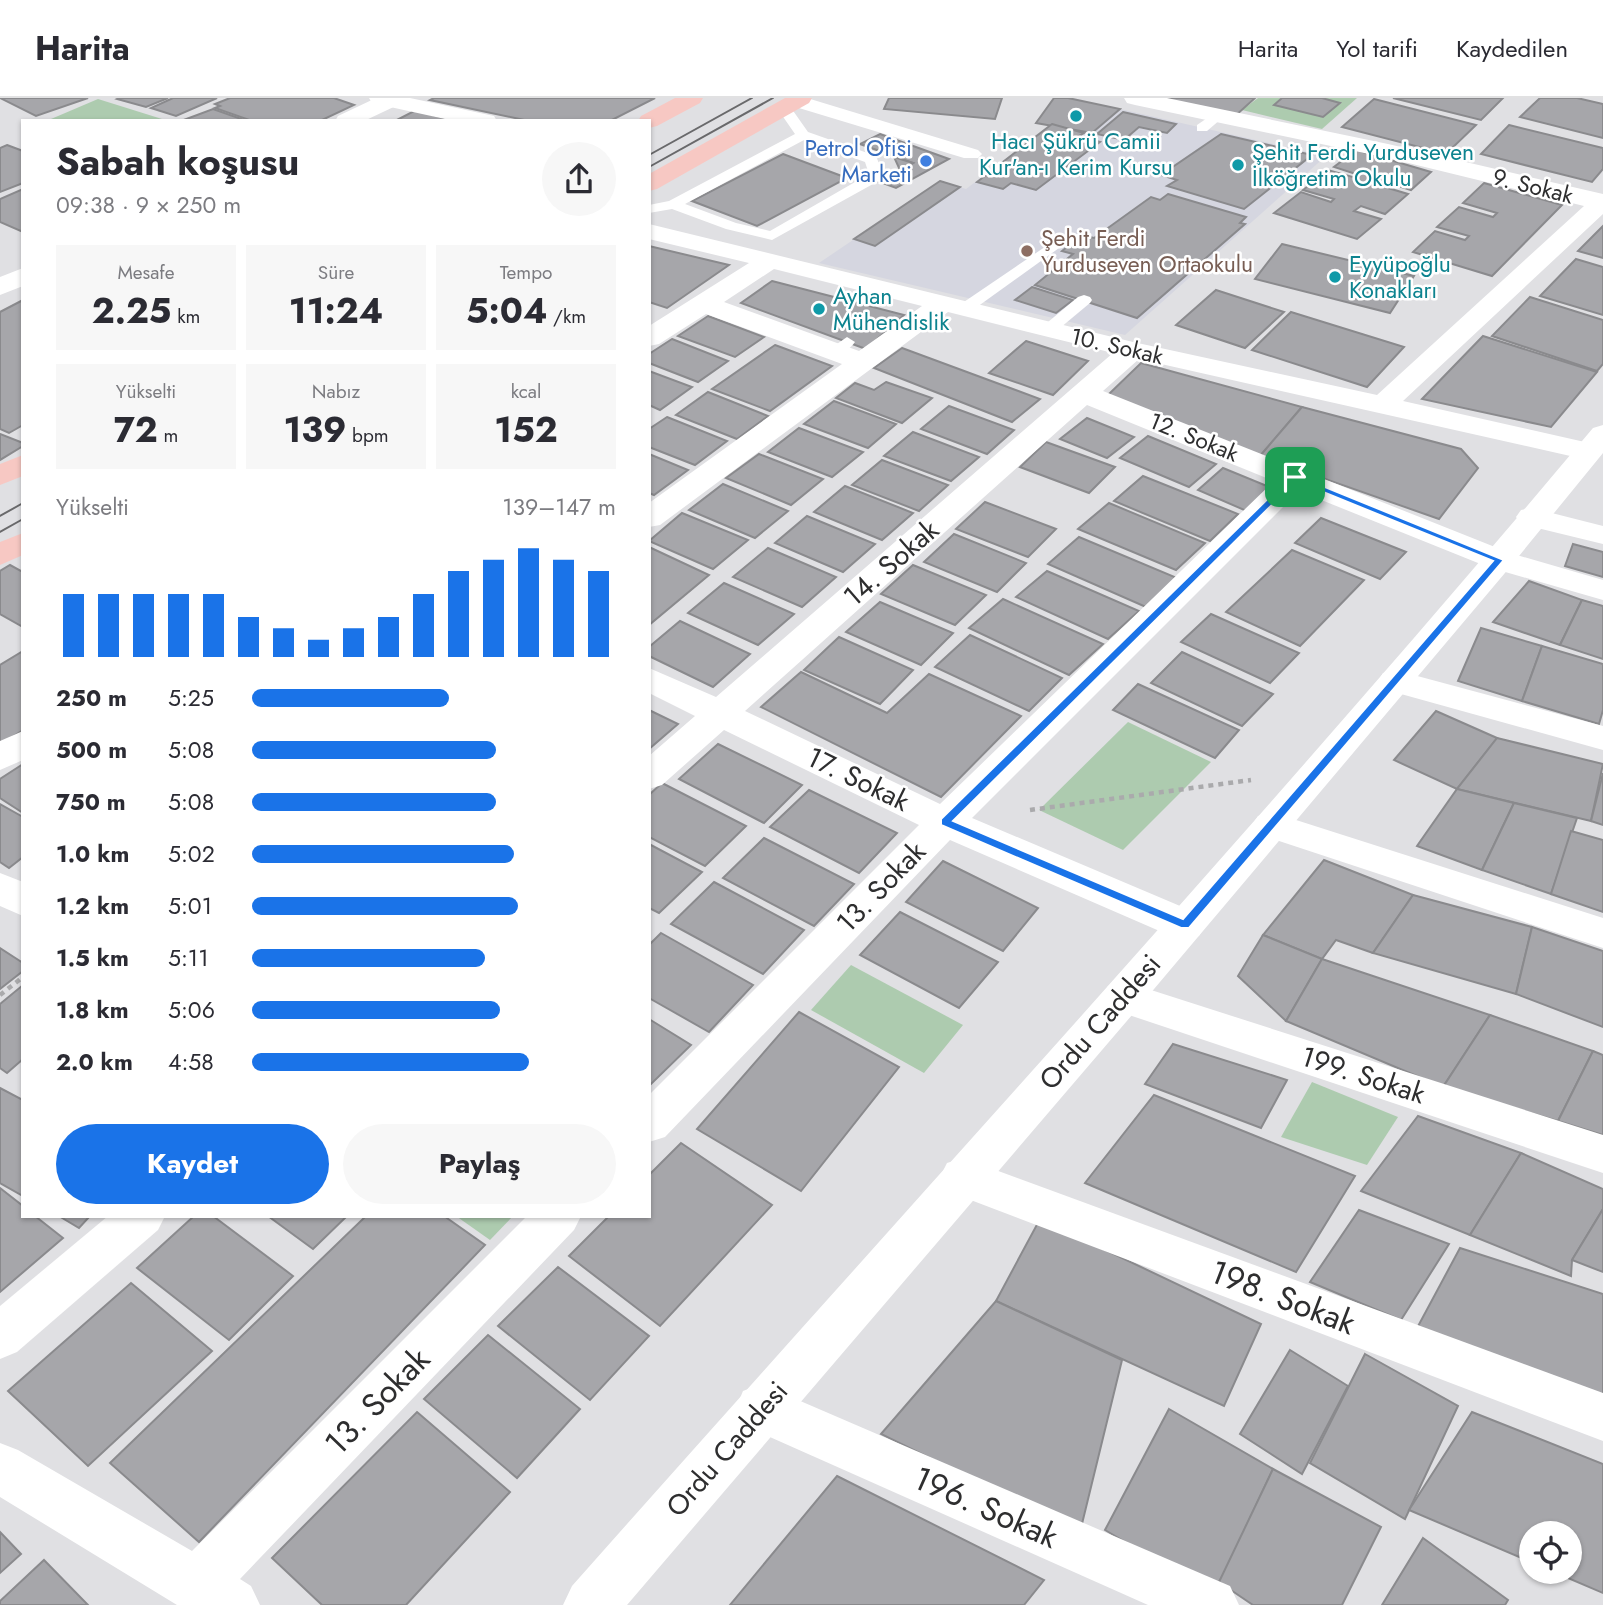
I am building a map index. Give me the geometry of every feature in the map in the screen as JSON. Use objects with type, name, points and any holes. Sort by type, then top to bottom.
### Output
[{"type":"main road","points":[[651,120],[692,98]]},
{"type":"main road","points":[[651,183],[794,102]]},
{"type":"main road","points":[[0,476],[21,465]]},
{"type":"main road","points":[[0,555],[21,543]]},
{"type":"street","name":"9. Sokak","points":[[1135,98],[1209,122],[1388,151],[1602,202]]},
{"type":"street","points":[[350,119],[388,99],[477,119]]},
{"type":"street","points":[[794,102],[971,154]]},
{"type":"street","points":[[1383,405],[1602,202]]},
{"type":"street","name":"10. Sokak","points":[[651,231],[1133,351],[1383,405],[1595,442]]},
{"type":"street","points":[[651,337],[770,261]]},
{"type":"street","points":[[0,287],[19,266]]},
{"type":"street","points":[[704,303],[848,352]]},
{"type":"street","points":[[651,517],[848,352],[953,306]]},
{"type":"street","name":"14. Sokak","points":[[651,774],[1133,351]]},
{"type":"street","name":"12. Sokak","points":[[1084,394],[1499,560],[1603,590]]},
{"type":"street","name":"Ordu Caddesi","points":[[591,1605],[963,1177],[1124,997],[1499,560],[1595,442]]},
{"type":"street","name":"13. Sokak","points":[[651,1122],[945,822],[1295,477]]},
{"type":"street","points":[[1532,517],[1603,534]]},
{"type":"street","name":"17. Sokak","points":[[651,680],[945,822],[1185,925]]},
{"type":"street","points":[[1395,681],[1603,738]]},
{"type":"street","points":[[0,758],[21,744]]},
{"type":"street","points":[[1271,825],[1603,933]]},
{"type":"street","points":[[0,887],[21,900]]},
{"type":"street","name":"199. Sokak","points":[[1124,997],[1603,1154]]},
{"type":"street","name":"198. Sokak","points":[[963,1177],[1603,1417]]},
{"type":"street","points":[[0,1336],[140,1218]]},
{"type":"street","name":"13. Sokak","points":[[214,1595],[556,1218]]},
{"type":"street","name":"196. Sokak","points":[[761,1408],[1211,1605]]},
{"type":"street","points":[[0,1468],[214,1595]]},
{"type":"lane","points":[[794,102],[803,135]]},
{"type":"lane","points":[[651,209],[673,205],[803,135],[871,159],[877,176],[772,236],[731,226],[673,205]]},
{"type":"lane","points":[[953,306],[1061,240]]},
{"type":"lane","points":[[1048,330],[1084,300]]},
{"type":"path","points":[[1028,810],[1317,771]]},
{"type":"path","points":[[0,995],[21,979]]},
{"type":"shaded area","name":"Şehit Ferdi Yurduseven Ortaokulu","points":[[1120,109],[1326,156],[1125,335],[819,263],[940,181],[966,189],[1052,124],[1091,133]]},
{"type":"green space","points":[[1258,98],[1357,98],[1322,129],[1242,110]]},
{"type":"green space","points":[[98,99],[162,119],[51,119]]},
{"type":"green space","points":[[1128,722],[1211,762],[1123,850],[1039,810]]},
{"type":"green space","points":[[851,965],[963,1025],[924,1073],[811,1010]]},
{"type":"green space","points":[[1312,1082],[1398,1117],[1367,1165],[1281,1137]]},
{"type":"green space","points":[[459,1218],[511,1218],[490,1240]]},
{"type":"building","points":[[0,98],[88,98],[36,116]]},
{"type":"building","points":[[168,98],[146,107],[117,99]]},
{"type":"building","points":[[173,98],[217,98],[176,116],[151,108]]},
{"type":"building","points":[[230,98],[334,98],[354,105],[324,119],[246,119],[215,108],[220,106],[215,104]]},
{"type":"building","points":[[655,98],[614,119],[520,119],[430,100]]},
{"type":"building","points":[[889,98],[1002,98],[995,119],[884,109]]},
{"type":"building","name":"Hacı Şükrü Camii Kur'an-ı Kerim Kursu","points":[[1054,98],[1068,98],[1120,109],[1092,133],[1036,123]]},
{"type":"building","points":[[1147,98],[1255,98],[1234,117]]},
{"type":"building","points":[[1282,98],[1322,98],[1340,103],[1323,117],[1274,105]]},
{"type":"building","points":[[1393,98],[1503,98],[1481,120]]},
{"type":"building","points":[[1540,98],[1577,98],[1603,104],[1603,138],[1520,117]]},
{"type":"building","points":[[1374,99],[1476,125],[1446,154],[1342,127]]},
{"type":"building","points":[[213,109],[241,119],[186,119]]},
{"type":"building","points":[[416,110],[446,119],[399,119]]},
{"type":"building","points":[[1123,112],[1176,124],[1167,133],[1139,127],[1124,140],[1097,134]]},
{"type":"building","points":[[1052,124],[1084,133],[1079,136],[1100,142],[1036,190],[1011,183],[1003,189],[977,182]]},
{"type":"building","points":[[1509,125],[1603,148],[1603,169],[1592,182],[1481,154]]},
{"type":"building","name":"Petrol Ofisi Marketi","points":[[880,134],[949,159],[896,188],[880,182],[913,163],[860,144]]},
{"type":"building","name":"Şehit Ferdi Yurduseven İlköğretim Okulu","points":[[1221,134],[1312,155],[1244,209],[1167,186],[1177,180],[1161,175]]},
{"type":"building","points":[[7,145],[21,150],[21,184],[0,192],[0,148]]},
{"type":"building","points":[[1356,150],[1431,172],[1411,190],[1383,181],[1378,185],[1408,194],[1385,214],[1361,206],[1354,211],[1381,219],[1357,239],[1274,213],[1301,192],[1331,202],[1334,199],[1303,190],[1328,170],[1356,178],[1359,175],[1334,167]]},
{"type":"building","points":[[783,154],[847,178],[757,226],[692,201]]},
{"type":"building","points":[[894,157],[913,163],[900,170]]},
{"type":"building","points":[[940,181],[960,187],[875,246],[854,239]]},
{"type":"building","points":[[1484,183],[1562,205],[1492,276],[1413,252],[1435,231],[1465,240],[1469,236],[1437,227],[1459,207],[1493,217],[1497,213],[1463,203]]},
{"type":"building","points":[[21,190],[21,231],[0,222],[0,199]]},
{"type":"building","points":[[1168,194],[1246,217],[1240,223],[1245,224],[1137,318],[1035,285],[1073,254],[1062,251],[1082,235],[1094,238],[1151,197],[1160,200]]},
{"type":"building","points":[[1603,226],[1603,258],[1578,251]]},
{"type":"building","name":"Eyyüpoğlu Konakları","points":[[1282,244],[1414,276],[1390,313],[1255,279]]},
{"type":"building","points":[[651,246],[729,265],[667,308],[651,303]]},
{"type":"building","points":[[1576,259],[1603,267],[1603,315],[1540,296]]},
{"type":"building","name":"Ayhan Mühendislik","points":[[772,281],[904,315],[866,349],[741,303]]},
{"type":"building","points":[[1032,287],[1073,300],[1056,313],[1015,300]]},
{"type":"building","points":[[1216,290],[1284,312],[1245,348],[1176,325]]},
{"type":"building","points":[[1530,297],[1603,320],[1603,364],[1597,371],[1492,336]]},
{"type":"building","points":[[21,301],[21,426],[9,433],[0,429],[0,312]]},
{"type":"building","points":[[1291,312],[1404,347],[1367,387],[1252,350]]},
{"type":"building","points":[[708,316],[764,337],[735,357],[678,336]]},
{"type":"building","points":[[1483,336],[1597,372],[1551,427],[1422,399]]},
{"type":"building","points":[[672,339],[728,361],[698,382],[651,364],[651,353]]},
{"type":"building","points":[[1026,341],[1088,361],[1053,395],[989,373]]},
{"type":"building","points":[[775,345],[832,366],[770,411],[712,389]]},
{"type":"building","points":[[902,348],[1040,399],[1012,422],[874,368]]},
{"type":"building","points":[[1141,363],[1302,407],[1260,456],[1108,395]]},
{"type":"building","points":[[651,372],[692,387],[660,410],[651,406]]},
{"type":"building","points":[[886,382],[932,398],[902,423],[836,398],[855,383],[874,390]]},
{"type":"building","points":[[708,392],[768,416],[737,439],[676,415]]},
{"type":"building","points":[[834,401],[896,424],[868,448],[804,424]]},
{"type":"building","points":[[949,406],[1014,430],[987,454],[921,429]]},
{"type":"building","points":[[1302,407],[1461,449],[1478,468],[1439,519],[1260,456]]},
{"type":"building","points":[[667,417],[727,441],[695,465],[651,448],[651,428]]},
{"type":"building","points":[[1087,418],[1134,437],[1107,458],[1060,439]]},
{"type":"building","points":[[799,428],[863,452],[832,477],[768,452]]},
{"type":"building","points":[[913,432],[979,457],[951,481],[884,456]]},
{"type":"building","points":[[0,434],[21,442],[21,447],[0,460]]},
{"type":"building","points":[[1148,436],[1216,464],[1189,487],[1120,458]]},
{"type":"building","points":[[1046,442],[1115,467],[1089,493],[1020,467]]},
{"type":"building","points":[[759,454],[823,479],[791,505],[726,478]]},
{"type":"building","points":[[651,455],[688,470],[654,495],[651,494]]},
{"type":"building","points":[[882,460],[948,485],[919,511],[852,485]]},
{"type":"building","points":[[1223,468],[1274,489],[1249,512],[1198,490]]},
{"type":"building","points":[[1143,476],[1238,514],[1210,541],[1114,501]]},
{"type":"building","points":[[723,484],[788,511],[755,538],[689,510]]},
{"type":"building","points":[[845,486],[913,513],[882,540],[814,512]]},
{"type":"building","points":[[985,502],[1056,529],[1028,557],[956,529]]},
{"type":"building","points":[[1109,503],[1205,543],[1176,570],[1078,529]]},
{"type":"building","points":[[682,513],[748,540],[713,569],[651,542]]},
{"type":"building","points":[[807,516],[875,544],[843,572],[775,543]]},
{"type":"building","points":[[1321,518],[1406,552],[1380,579],[1295,543]]},
{"type":"building","points":[[954,534],[1026,563],[997,592],[924,562]]},
{"type":"building","points":[[1079,537],[1177,578],[1146,607],[1048,564]]},
{"type":"building","points":[[1573,544],[1603,552],[1603,577],[1565,566]]},
{"type":"building","points":[[651,548],[709,575],[651,623]]},
{"type":"building","points":[[768,548],[836,577],[802,607],[733,577]]},
{"type":"building","points":[[1292,550],[1364,580],[1300,646],[1226,612]]},
{"type":"building","points":[[10,565],[21,571],[21,626],[0,614],[0,571]]},
{"type":"building","points":[[913,565],[986,595],[955,625],[881,594]]},
{"type":"building","points":[[1047,571],[1139,611],[1108,639],[1016,597]]},
{"type":"building","points":[[1529,581],[1582,600],[1560,645],[1493,622]]},
{"type":"building","points":[[724,583],[794,614],[758,645],[688,613]]},
{"type":"building","points":[[1003,599],[1103,644],[1069,675],[969,628]]},
{"type":"building","points":[[1582,600],[1603,606],[1603,659],[1560,645]]},
{"type":"building","points":[[880,602],[953,633],[921,665],[846,632]]},
{"type":"building","points":[[1211,614],[1299,653],[1270,683],[1181,642]]},
{"type":"building","points":[[680,621],[750,654],[713,687],[651,657],[651,645]]},
{"type":"building","points":[[1481,628],[1542,646],[1522,701],[1458,681]]},
{"type":"building","points":[[970,635],[1062,678],[1029,711],[935,667]]},
{"type":"building","points":[[839,637],[913,670],[880,704],[804,670]]},
{"type":"building","points":[[1542,646],[1603,664],[1603,710],[1599,724],[1522,701]]},
{"type":"building","points":[[21,652],[21,731],[0,745],[0,665]]},
{"type":"building","points":[[1182,652],[1273,694],[1242,726],[1151,683]]},
{"type":"building","points":[[801,672],[887,713],[929,674],[1021,716],[941,797],[761,707]]},
{"type":"building","points":[[1138,684],[1239,730],[1215,758],[1113,710]]},
{"type":"building","points":[[651,711],[678,724],[651,747]]},
{"type":"building","points":[[1436,711],[1497,738],[1457,789],[1394,760]]},
{"type":"building","points":[[1497,738],[1603,764],[1591,821],[1457,789]]},
{"type":"building","points":[[718,744],[802,785],[764,823],[679,779]]},
{"type":"building","points":[[21,765],[21,812],[0,798],[0,779]]},
{"type":"building","points":[[1603,773],[1603,825],[1591,821]]},
{"type":"building","points":[[662,783],[746,826],[705,866],[651,838],[651,793]]},
{"type":"building","points":[[1457,789],[1514,803],[1482,870],[1417,846]]},
{"type":"building","points":[[809,790],[897,833],[859,873],[770,827]]},
{"type":"building","points":[[1514,803],[1577,818],[1551,894],[1482,870]]},
{"type":"building","points":[[0,804],[21,816],[21,859],[9,868],[0,862]]},
{"type":"building","points":[[1571,831],[1603,840],[1603,912],[1551,894]]},
{"type":"building","points":[[764,838],[854,884],[814,926],[723,878]]},
{"type":"building","points":[[651,845],[702,872],[659,913],[651,909]]},
{"type":"building","points":[[1324,860],[1413,895],[1373,953],[1336,940],[1322,959],[1263,935]]},
{"type":"building","points":[[943,861],[1038,908],[1003,951],[906,902]]},
{"type":"building","points":[[714,882],[804,930],[763,974],[671,924]]},
{"type":"building","points":[[1413,895],[1532,927],[1516,994],[1373,953]]},
{"type":"building","points":[[900,912],[998,962],[959,1008],[860,955]]},
{"type":"building","points":[[1532,927],[1603,951],[1603,1027],[1516,994]]},
{"type":"building","points":[[661,933],[753,985],[709,1032],[651,999],[651,943]]},
{"type":"building","points":[[1263,935],[1322,959],[1286,1021],[1238,976]]},
{"type":"building","points":[[0,948],[21,962],[21,973],[0,989]]},
{"type":"building","points":[[1322,959],[1490,1015],[1443,1087],[1286,1021]]},
{"type":"building","points":[[21,987],[21,1061],[7,1073],[0,1068],[0,1004]]},
{"type":"building","points":[[799,1012],[899,1067],[801,1191],[697,1129]]},
{"type":"building","points":[[1490,1015],[1593,1051],[1558,1121],[1443,1087]]},
{"type":"building","points":[[651,1020],[691,1045],[651,1084]]},
{"type":"building","points":[[1173,1044],[1287,1080],[1261,1128],[1145,1084]]},
{"type":"building","points":[[1593,1051],[1603,1055],[1603,1135],[1558,1121]]},
{"type":"building","points":[[0,1088],[21,1099],[21,1195],[0,1183]]},
{"type":"building","points":[[1154,1095],[1355,1176],[1296,1272],[1085,1183]]},
{"type":"building","points":[[1418,1116],[1521,1153],[1470,1235],[1361,1191]]},
{"type":"building","points":[[681,1143],[772,1205],[660,1326],[569,1256],[607,1218],[651,1218],[651,1173]]},
{"type":"building","points":[[1521,1153],[1603,1189],[1603,1209],[1572,1260],[1571,1276],[1470,1235]]},
{"type":"building","points":[[0,1188],[21,1204],[21,1218],[38,1218],[63,1238],[0,1292]]},
{"type":"building","points":[[1603,1209],[1603,1272],[1572,1260]]},
{"type":"building","points":[[1359,1210],[1449,1244],[1401,1320],[1310,1282]]},
{"type":"building","points":[[62,1218],[88,1218],[79,1228]]},
{"type":"building","points":[[192,1218],[216,1218],[293,1276],[229,1340],[137,1268]]},
{"type":"building","points":[[271,1218],[345,1218],[313,1249]]},
{"type":"building","points":[[364,1218],[447,1218],[485,1245],[199,1542],[110,1463]]},
{"type":"building","points":[[1040,1219],[1261,1324],[1224,1406],[996,1301]]},
{"type":"building","points":[[1460,1248],[1603,1294],[1603,1400],[1416,1330]]},
{"type":"building","points":[[558,1267],[649,1336],[590,1400],[498,1326]]},
{"type":"building","points":[[131,1283],[212,1351],[88,1466],[8,1391]]},
{"type":"building","points":[[996,1301],[1122,1360],[1080,1532],[881,1434]]},
{"type":"building","points":[[488,1335],[580,1409],[517,1478],[424,1399]]},
{"type":"building","points":[[1290,1350],[1348,1386],[1302,1474],[1240,1434]]},
{"type":"building","points":[[1365,1354],[1458,1406],[1405,1519],[1310,1463]]},
{"type":"building","points":[[1169,1409],[1273,1469],[1214,1595],[1105,1530]]},
{"type":"building","points":[[417,1412],[510,1492],[406,1605],[322,1605],[272,1558]]},
{"type":"building","points":[[1472,1412],[1603,1464],[1603,1593],[1582,1584],[1582,1521],[1519,1521],[1519,1557],[1409,1510]]},
{"type":"building","points":[[1273,1469],[1381,1527],[1342,1605],[1253,1605],[1219,1582]]},
{"type":"building","points":[[837,1476],[1044,1580],[1024,1605],[730,1605]]},
{"type":"building","points":[[0,1532],[21,1554],[0,1573]]},
{"type":"building","points":[[1423,1538],[1508,1600],[1505,1605],[1382,1605]]},
{"type":"building","points":[[44,1560],[88,1605],[0,1605],[0,1601]]},
{"type":"tram line","points":[[651,154],[752,98]]},
{"type":"tram line","points":[[651,166],[773,98]]},
{"type":"tram line","points":[[0,516],[21,504]]},
{"type":"tram line","points":[[0,532],[21,520]]},
{"type":"place","name":"Hacı Şükrü Camii Kur'an-ı Kerim Kursu","points":[[1076,116]]},
{"type":"place","name":"Petrol Ofisi Marketi","points":[[926,161]]},
{"type":"place","name":"Şehit Ferdi Yurduseven İlköğretim Okulu","points":[[1238,165]]},
{"type":"place","name":"Şehit Ferdi Yurduseven Ortaokulu","points":[[1027,251]]},
{"type":"place","name":"Eyyüpoğlu Konakları","points":[[1335,277]]},
{"type":"place","name":"Ayhan Mühendislik","points":[[819,309]]},
{"type":"route","points":[[1295,477],[1499,560],[1185,925],[945,822],[1295,477]]}]
